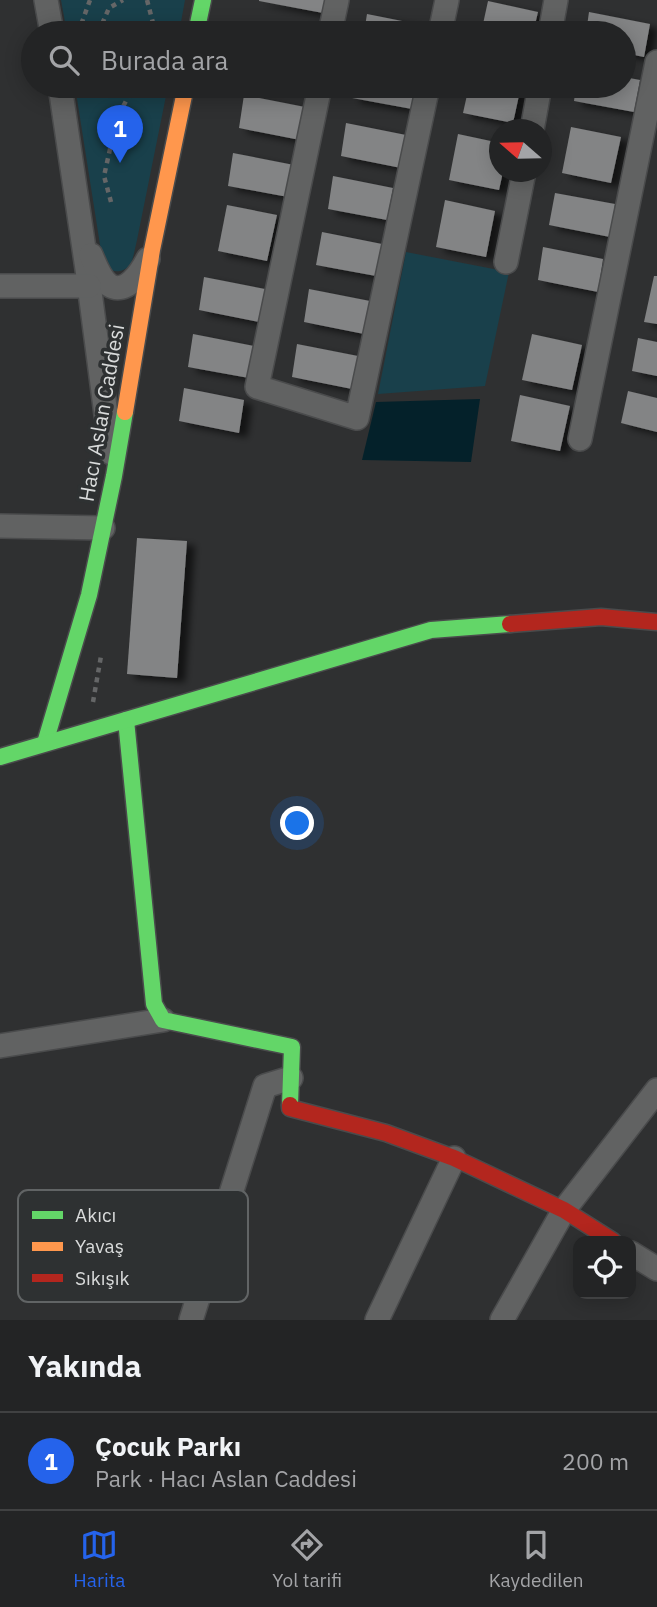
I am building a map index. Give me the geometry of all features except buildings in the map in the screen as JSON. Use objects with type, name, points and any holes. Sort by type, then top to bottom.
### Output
[{"type":"street","points":[[46,0],[49,21]]},
{"type":"street","points":[[199,21],[203,0]]},
{"type":"street","points":[[333,21],[337,0]]},
{"type":"street","points":[[443,21],[447,0]]},
{"type":"street","points":[[552,21],[556,0]]},
{"type":"street","points":[[580,439],[657,62]]},
{"type":"street","points":[[62,98],[114,475]]},
{"type":"street","name":"Hacı Aslan Caddesi","points":[[45,743],[89,595],[114,475],[151,254],[184,98]]},
{"type":"street","points":[[317,98],[257,387],[357,418],[425,98]]},
{"type":"street","points":[[534,119],[538,98]]},
{"type":"street","points":[[506,262],[522,182]]},
{"type":"street","points":[[83,239],[102,277],[115,287],[124,286],[138,276],[151,254]]},
{"type":"street","points":[[0,286],[89,286]]},
{"type":"street","points":[[0,526],[103,528]]},
{"type":"street","points":[[0,757],[431,630],[601,617],[657,622]]},
{"type":"street","points":[[126,720],[154,1004],[163,1020]]},
{"type":"street","points":[[0,1046],[163,1020],[292,1047],[290,1108],[386,1133],[454,1158],[564,1210],[605,1236]]},
{"type":"street","points":[[232,1190],[265,1086],[292,1078]]},
{"type":"street","points":[[502,1320],[564,1210],[657,1090]]},
{"type":"street","points":[[377,1320],[454,1158]]},
{"type":"street","points":[[636,1256],[657,1269]]},
{"type":"street","points":[[191,1320],[197,1302]]},
{"type":"path","points":[[82,21],[90,0]]},
{"type":"path","points":[[103,21],[109,8],[123,0]]},
{"type":"path","points":[[147,0],[152,21]]},
{"type":"path","points":[[111,202],[104,176],[117,118],[128,98]]},
{"type":"shaded area","points":[[61,0],[185,0],[181,21],[65,21]]},
{"type":"shaded area","points":[[77,98],[166,98],[131,263],[127,268],[113,271],[107,267],[101,251]]},
{"type":"shaded area","points":[[406,252],[509,272],[485,386],[378,394]]},
{"type":"shaded area","points":[[480,399],[471,462],[362,460],[376,402]]},
{"type":"traffic: fast","points":[[199,21],[203,0]]},
{"type":"traffic: fast","points":[[45,743],[89,595],[125,412]]},
{"type":"traffic: fast","points":[[0,757],[431,630],[510,624]]},
{"type":"traffic: fast","points":[[126,720],[154,1004],[163,1020],[292,1047],[290,1105]]},
{"type":"traffic: slow","points":[[125,412],[152,250],[184,98]]},
{"type":"traffic: jam","points":[[510,624],[601,617],[657,622]]},
{"type":"traffic: jam","points":[[290,1105],[290,1108],[386,1133],[454,1158],[564,1210],[605,1236]]},
{"type":"place","name":"Çocuk Parkı","points":[[120,163]]}]
